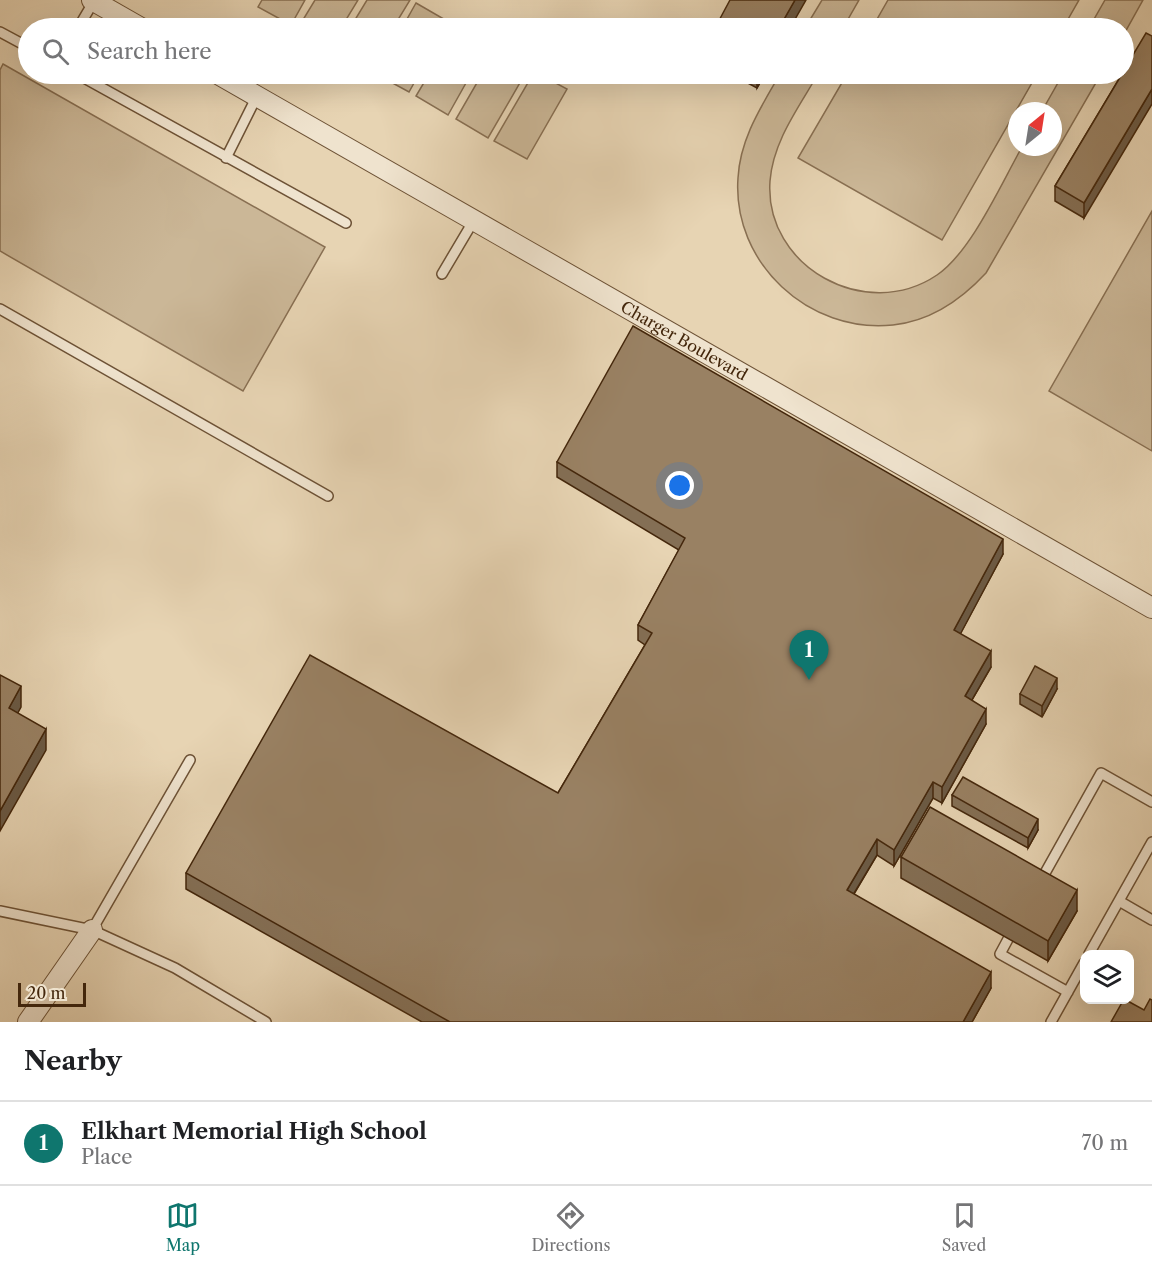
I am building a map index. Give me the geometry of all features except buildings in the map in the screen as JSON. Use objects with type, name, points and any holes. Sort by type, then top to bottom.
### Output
[{"type":"street","points":[[93,1],[123,18]]},
{"type":"street","name":"Charger Boulevard","points":[[236,84],[1152,608]]},
{"type":"street","points":[[28,1022],[92,930]]},
{"type":"lane","points":[[84,18],[93,1]]},
{"type":"lane","points":[[0,32],[18,42]]},
{"type":"lane","points":[[95,84],[346,223]]},
{"type":"lane","points":[[226,158],[257,96]]},
{"type":"lane","points":[[442,274],[474,220]]},
{"type":"lane","points":[[0,309],[328,496]]},
{"type":"lane","points":[[92,930],[190,760]]},
{"type":"lane","points":[[1034,893],[1101,773],[1152,802]]},
{"type":"lane","points":[[1091,950],[1152,842]]},
{"type":"lane","points":[[1119,901],[1152,920]]},
{"type":"lane","points":[[0,911],[92,930],[175,968],[266,1022]]},
{"type":"lane","points":[[1017,924],[1000,954],[1068,992]]},
{"type":"lane","points":[[1051,1022],[1080,970]]},
{"type":"shaded area","points":[[262,0],[305,0],[295,18],[278,18],[258,7]]},
{"type":"shaded area","points":[[315,0],[358,0],[347,18],[304,18]]},
{"type":"shaded area","points":[[367,0],[410,0],[399,18],[356,18]]},
{"type":"shaded area","points":[[822,0],[859,0],[849,18],[811,18]]},
{"type":"shaded area","points":[[888,0],[1079,0],[1069,18],[878,18]]},
{"type":"shaded area","points":[[1105,0],[1143,0],[1133,18],[1095,18]]},
{"type":"shaded area","points":[[416,3],[442,18],[408,18]]},
{"type":"shaded area","points":[[3,64],[18,73],[18,84],[38,84],[325,247],[243,391],[0,251],[0,70]]},
{"type":"shaded area","points":[[394,84],[413,84],[409,92]]},
{"type":"shaded area","points":[[423,84],[465,84],[448,115],[416,96]]},
{"type":"shaded area","points":[[476,84],[519,84],[488,138],[456,119]]},
{"type":"shaded area","points":[[527,84],[558,84],[567,89],[527,159],[494,141]]},
{"type":"shaded area","points":[[774,84],[812,84],[781,138],[776,152],[770,181],[773,212],[784,239],[801,261],[825,278],[851,289],[880,293],[909,288],[937,275],[950,264],[973,234],[1017,156],[1054,156],[986,273],[966,292],[944,308],[920,319],[893,325],[862,325],[832,318],[805,305],[782,287],[762,264],[748,238],[739,209],[740,164],[753,124]]},
{"type":"shaded area","points":[[841,84],[1031,84],[1021,102],[1008,102],[1008,125],[942,240],[798,158]]},
{"type":"shaded area","points":[[1057,84],[1095,84],[1062,141],[1062,102],[1047,102]]},
{"type":"shaded area","points":[[1152,211],[1152,451],[1049,391]]},
{"type":"place","name":"Elkhart Memorial High School","points":[[809,680]]}]
